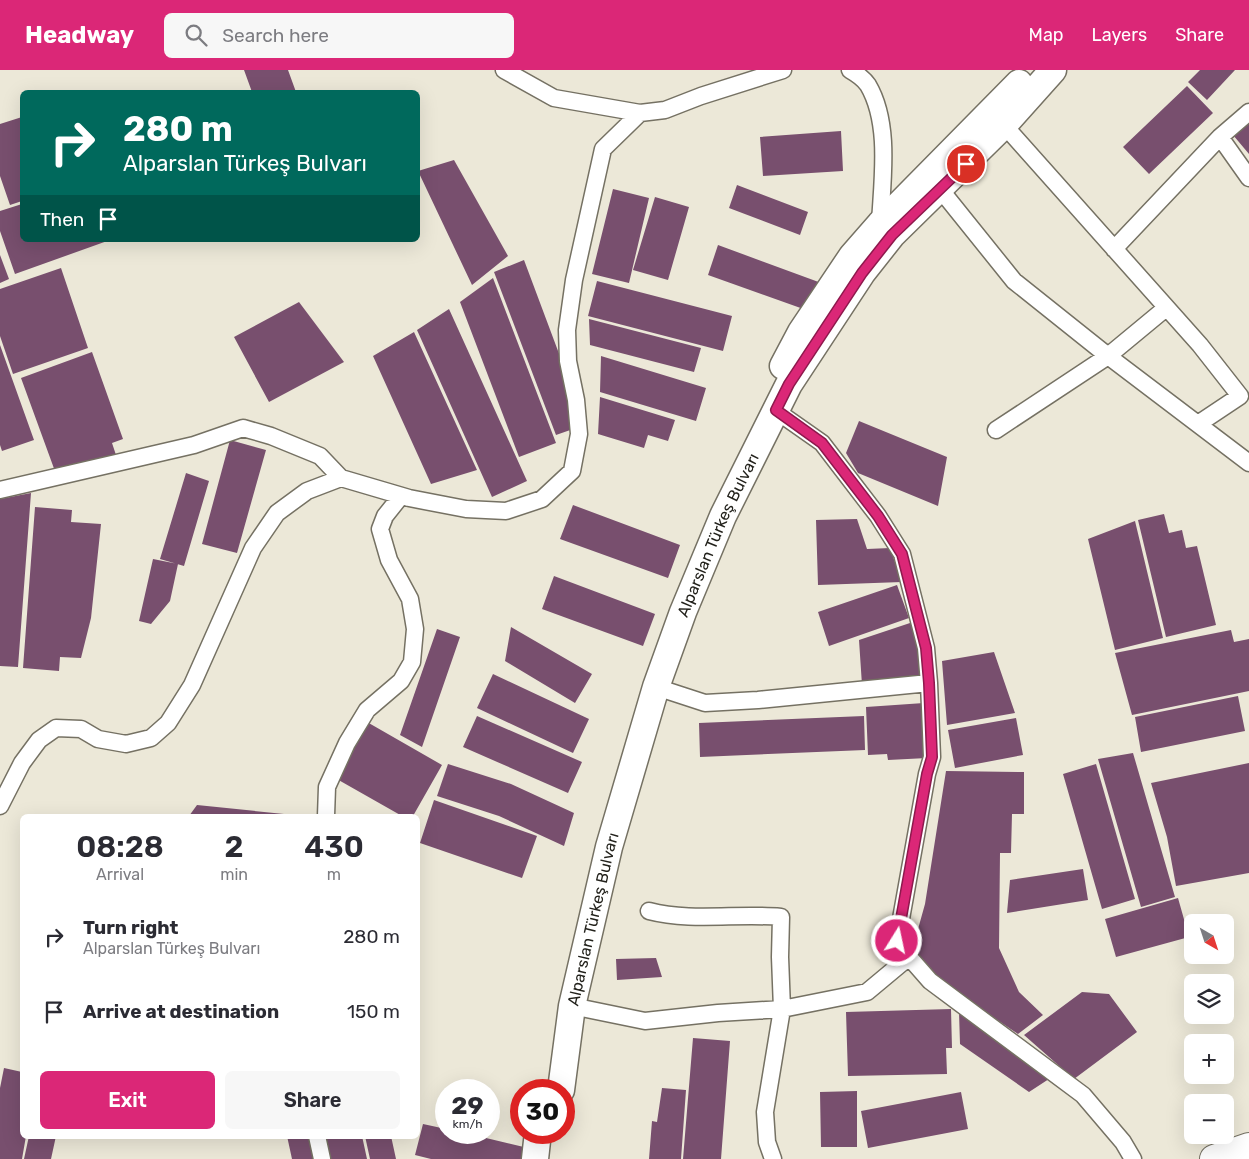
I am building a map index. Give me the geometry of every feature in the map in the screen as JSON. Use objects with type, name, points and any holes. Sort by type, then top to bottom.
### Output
[{"type":"highway","points":[[1214,1159],[1249,1147]]},
{"type":"main road","name":"Alparslan Türkeş Bulvarı","points":[[547,1079],[558,1002],[594,837],[632,708],[668,607],[758,412],[801,332],[852,256],[880,224],[1032,70]]},
{"type":"main road","name":"Alparslan Türkeş Bulvarı","points":[[562,1079],[572,1006],[609,847],[656,687],[682,612],[723,516],[789,384],[862,273],[892,235],[1004,125],[1054,70]]},
{"type":"main road","points":[[535,1159],[537,1144]]},
{"type":"main road","points":[[553,1159],[554,1144]]},
{"type":"street","points":[[504,70],[554,98],[640,113],[666,110],[710,93],[783,70]]},
{"type":"street","points":[[850,70],[868,84],[879,111],[884,146],[880,224]]},
{"type":"street","points":[[1114,249],[1220,137],[1249,112]]},
{"type":"street","points":[[0,490],[194,445],[243,428],[271,436],[320,456],[341,478],[401,496],[466,509],[506,511],[542,498],[572,471],[579,434],[576,400],[568,361],[567,330],[574,280],[603,149],[640,113]]},
{"type":"street","points":[[1004,125],[1200,346],[1240,396],[1198,424]]},
{"type":"street","points":[[1220,137],[1249,178]]},
{"type":"street","points":[[940,189],[1014,281],[1108,356],[1249,463]]},
{"type":"street","points":[[996,430],[1108,356],[1166,308]]},
{"type":"street","points":[[776,410],[822,443],[878,516],[902,554],[926,648],[932,757],[927,774],[897,941],[908,957],[930,981],[1083,1095],[1123,1142],[1133,1159]]},
{"type":"street","points":[[0,806],[22,763],[39,740],[56,728],[82,730],[98,739],[126,744],[151,738],[168,723],[192,685],[253,548],[277,513],[307,491],[341,478]]},
{"type":"street","points":[[326,814],[326,787],[347,742],[367,710],[401,681],[412,662],[415,630],[410,599],[389,560],[380,530],[385,516],[401,496]]},
{"type":"street","points":[[656,687],[705,702],[758,700],[929,683]]},
{"type":"street","points":[[649,910],[668,916],[764,915],[781,917],[782,1009],[765,1112],[767,1142],[773,1159]]},
{"type":"street","points":[[572,1006],[645,1021],[718,1013],[782,1009],[867,992],[908,957]]},
{"type":"street","points":[[318,1139],[322,1159]]},
{"type":"building","points":[[244,70],[288,70],[295,90],[251,90]]},
{"type":"building","points":[[1200,70],[1235,70],[1207,100],[1188,82]]},
{"type":"building","points":[[1187,86],[1213,113],[1149,174],[1123,147]]},
{"type":"building","points":[[20,118],[20,202],[10,205],[0,176],[0,124]]},
{"type":"building","points":[[1249,122],[1249,154],[1233,135]]},
{"type":"building","points":[[841,131],[843,171],[763,176],[760,137]]},
{"type":"building","points":[[454,160],[508,256],[472,285],[420,175],[420,170]]},
{"type":"building","points":[[737,185],[808,212],[800,235],[729,208]]},
{"type":"building","points":[[613,189],[649,198],[629,283],[592,274]]},
{"type":"building","points":[[655,197],[689,207],[668,280],[633,270]]},
{"type":"building","points":[[20,205],[20,242],[104,242],[15,274],[0,231],[0,211]]},
{"type":"building","points":[[718,245],[824,284],[809,311],[708,275]]},
{"type":"building","points":[[0,255],[9,279],[0,283]]},
{"type":"building","points":[[524,260],[567,375],[576,428],[556,435],[494,272]]},
{"type":"building","points":[[61,268],[88,348],[13,374],[0,336],[0,289]]},
{"type":"building","points":[[493,278],[556,443],[519,457],[460,302]]},
{"type":"building","points":[[597,281],[732,316],[723,351],[588,316]]},
{"type":"building","points":[[299,302],[344,362],[269,402],[234,337]]},
{"type":"building","points":[[449,309],[527,481],[492,497],[417,330]]},
{"type":"building","points":[[589,319],[701,348],[694,372],[590,345]]},
{"type":"building","points":[[414,332],[477,470],[431,484],[373,356]]},
{"type":"building","points":[[0,345],[34,440],[2,451],[0,445]]},
{"type":"building","points":[[92,352],[123,439],[112,443],[116,455],[56,474],[21,378]]},
{"type":"building","points":[[601,356],[706,388],[696,421],[600,392]]},
{"type":"building","points":[[600,397],[675,420],[668,441],[648,435],[644,448],[598,434]]},
{"type":"building","points":[[859,421],[947,457],[938,506],[858,473],[846,453]]},
{"type":"building","points":[[230,440],[266,450],[237,553],[202,544]]},
{"type":"building","points":[[186,473],[209,481],[184,566],[160,559]]},
{"type":"building","points":[[31,493],[18,667],[0,666],[0,499]]},
{"type":"building","points":[[573,505],[680,545],[668,578],[560,539]]},
{"type":"building","points":[[35,507],[72,510],[71,522],[101,524],[91,618],[81,658],[60,657],[59,671],[23,668]]},
{"type":"building","points":[[1164,514],[1169,533],[1182,530],[1186,548],[1197,546],[1216,625],[1166,637],[1138,520]]},
{"type":"building","points":[[857,519],[867,549],[890,548],[902,582],[818,585],[816,520]]},
{"type":"building","points":[[1135,521],[1163,638],[1115,650],[1088,539]]},
{"type":"building","points":[[153,559],[178,564],[170,601],[151,624],[139,621]]},
{"type":"building","points":[[554,576],[655,614],[643,646],[542,609]]},
{"type":"building","points":[[897,585],[909,618],[829,646],[818,612]]},
{"type":"building","points":[[913,622],[926,678],[862,685],[859,640]]},
{"type":"building","points":[[511,627],[592,674],[575,703],[505,661]]},
{"type":"building","points":[[437,629],[460,637],[422,747],[400,735]]},
{"type":"building","points":[[1231,630],[1234,642],[1249,639],[1249,691],[1132,715],[1115,653]]},
{"type":"building","points":[[994,652],[1015,713],[947,725],[942,661]]},
{"type":"building","points":[[493,674],[589,719],[573,753],[477,708]]},
{"type":"building","points":[[1238,696],[1245,731],[1141,752],[1135,717]]},
{"type":"building","points":[[924,703],[927,758],[888,760],[887,754],[868,755],[866,707]]},
{"type":"building","points":[[477,716],[582,762],[568,793],[463,747]]},
{"type":"building","points":[[864,716],[865,750],[700,757],[699,723]]},
{"type":"building","points":[[1016,718],[1023,755],[955,768],[948,730]]},
{"type":"building","points":[[367,722],[442,765],[414,814],[398,814],[335,778]]},
{"type":"building","points":[[1133,753],[1175,897],[1141,907],[1098,759]]},
{"type":"building","points":[[1249,763],[1249,873],[1176,886],[1167,837],[1151,783]]},
{"type":"building","points":[[448,764],[511,784],[574,813],[564,846],[499,816],[437,796]]},
{"type":"building","points":[[1096,764],[1135,899],[1102,909],[1063,774]]},
{"type":"building","points":[[946,771],[1024,772],[1024,814],[1012,814],[1011,853],[1000,853],[999,948],[1019,992],[1043,1015],[1018,1034],[934,977],[913,947],[925,904]]},
{"type":"building","points":[[434,800],[537,836],[522,878],[420,843]]},
{"type":"building","points":[[197,805],[284,814],[190,814]]},
{"type":"building","points":[[1083,869],[1088,900],[1007,913],[1010,880]]},
{"type":"building","points":[[1178,898],[1184,919],[1184,938],[1116,957],[1105,919]]},
{"type":"building","points":[[656,958],[662,977],[617,980],[616,959]]},
{"type":"building","points":[[1082,992],[1109,994],[1137,1032],[1074,1079],[1024,1035]]},
{"type":"building","points":[[951,1009],[952,1048],[946,1048],[947,1074],[848,1076],[846,1012]]},
{"type":"building","points":[[959,1012],[1052,1077],[1029,1092],[960,1044]]},
{"type":"building","points":[[693,1038],[730,1041],[721,1159],[683,1159]]},
{"type":"building","points":[[4,1068],[20,1072],[20,1139],[25,1139],[22,1159],[0,1159],[0,1088]]},
{"type":"building","points":[[662,1088],[686,1090],[681,1159],[649,1159],[652,1121],[657,1122]]},
{"type":"building","points":[[857,1091],[857,1147],[821,1147],[820,1092]]},
{"type":"building","points":[[961,1092],[968,1129],[868,1148],[861,1111]]},
{"type":"building","points":[[423,1124],[435,1127],[435,1144],[500,1144],[500,1141],[528,1148],[526,1159],[431,1159],[415,1155]]},
{"type":"building","points":[[28,1139],[55,1139],[51,1159],[24,1159]]},
{"type":"building","points":[[288,1139],[312,1139],[317,1159],[292,1159]]},
{"type":"building","points":[[326,1139],[363,1139],[367,1159],[330,1159]]},
{"type":"building","points":[[366,1139],[392,1139],[396,1159],[370,1159]]},
{"type":"route","points":[[897,941],[927,774],[932,757],[926,648],[902,554],[878,516],[822,443],[776,410],[789,384],[862,273],[892,235],[966,164]]}]
